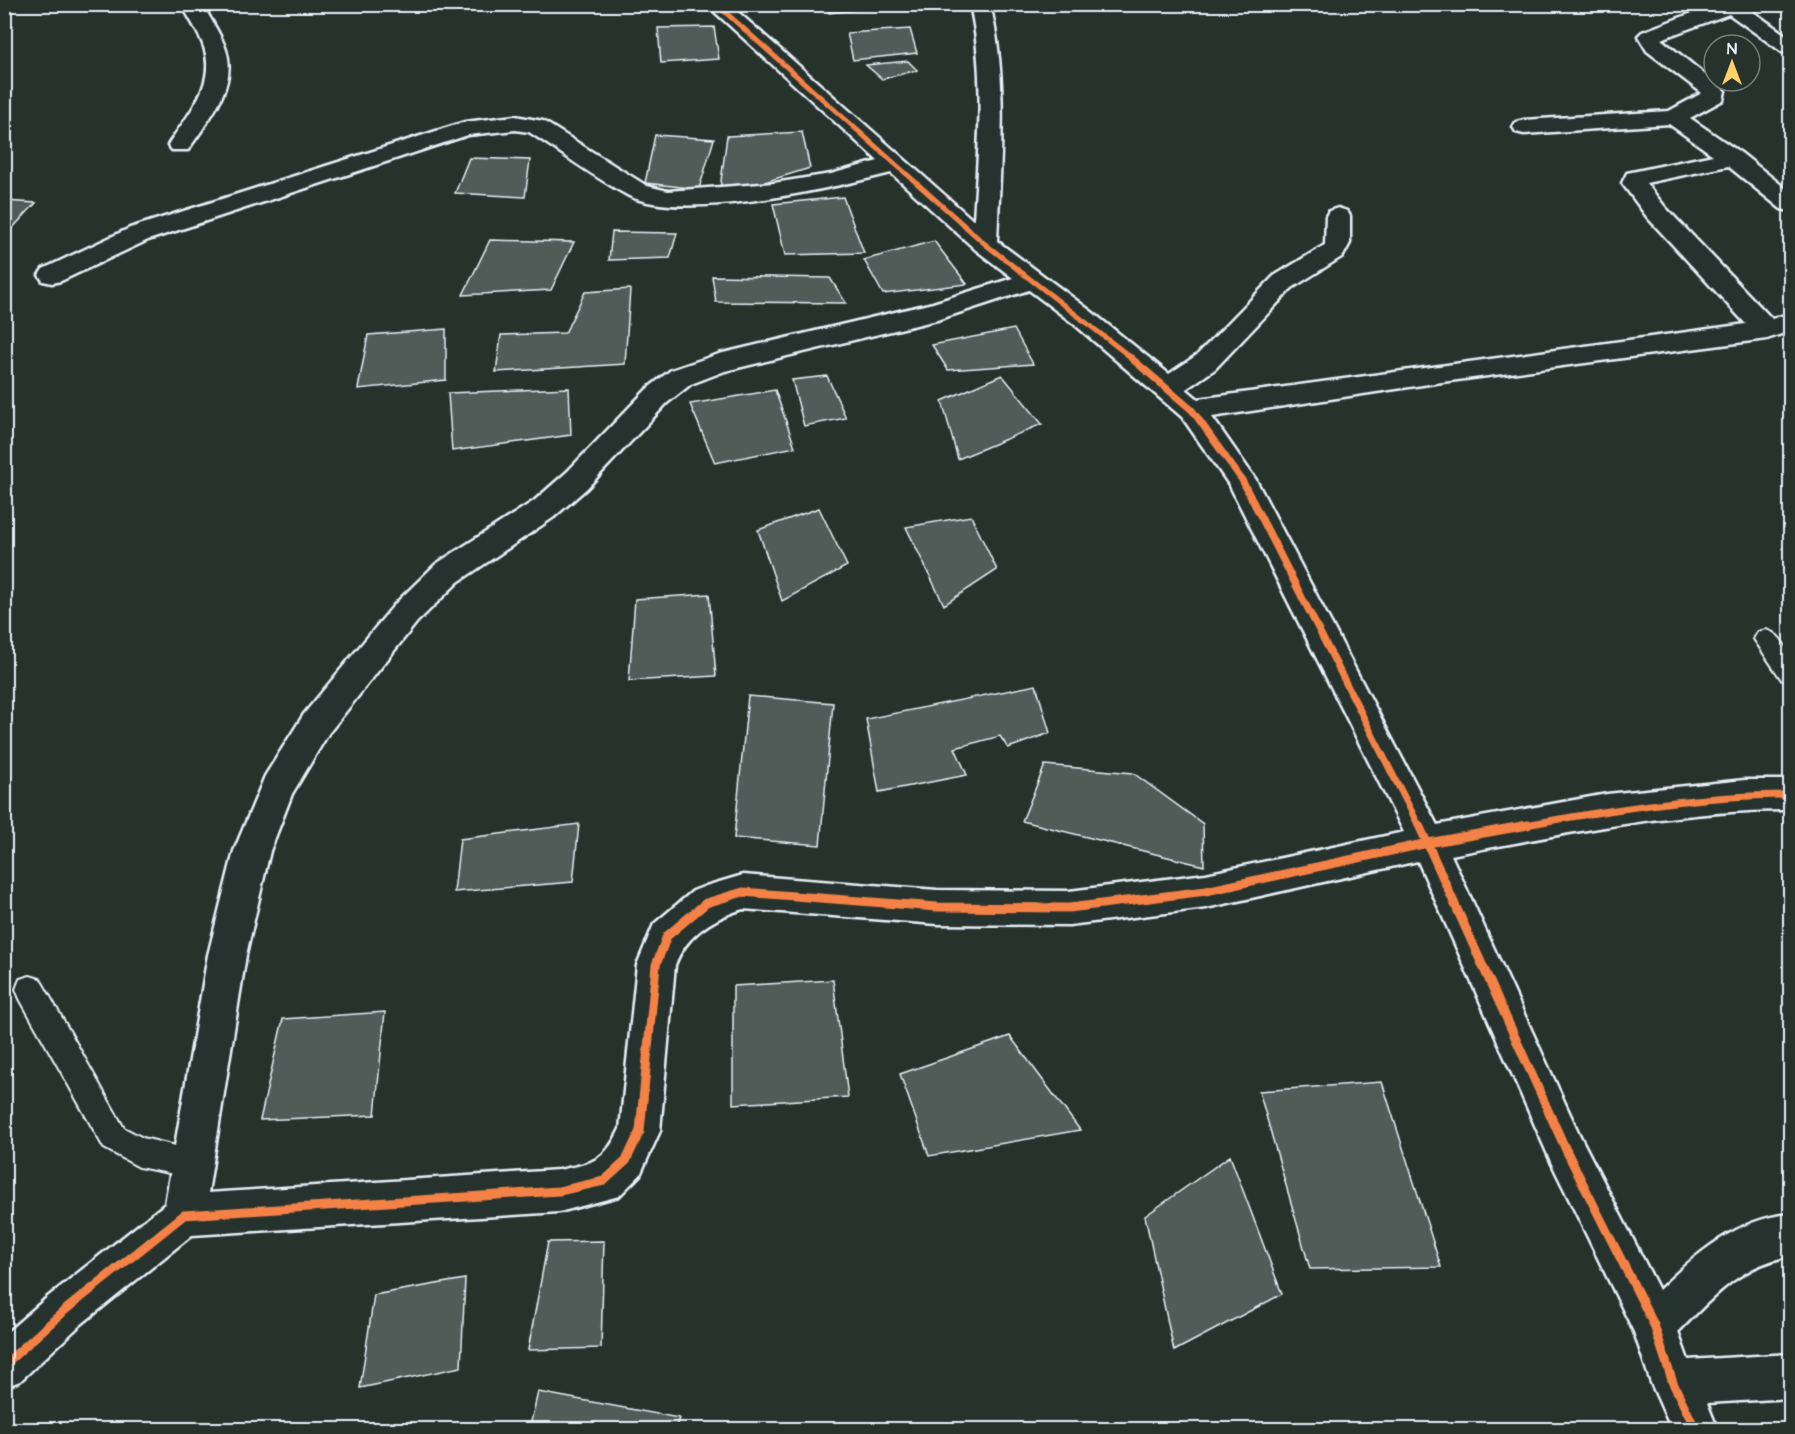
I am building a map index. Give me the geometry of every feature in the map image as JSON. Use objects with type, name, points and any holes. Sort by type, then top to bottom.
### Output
[{"type":"street","points":[[180,145],[210,97],[219,74],[217,54],[192,4]]},
{"type":"street","points":[[716,4],[985,244],[1168,387],[1192,410],[1242,480],[1428,843],[1566,1150],[1654,1325],[1686,1415],[1791,1376]]},
{"type":"street","points":[[980,4],[987,28],[990,93],[985,244]]},
{"type":"street","points":[[1524,127],[1674,117],[1705,102],[1715,95],[1714,91],[1655,46],[1649,36],[1730,5],[1791,47]]},
{"type":"street","points":[[1769,31],[1791,28]]},
{"type":"street","points":[[1674,117],[1733,158],[1791,204]]},
{"type":"street","points":[[52,275],[139,234],[465,129],[515,123],[535,126],[639,191],[667,199],[774,190],[831,181],[896,164]]},
{"type":"street","points":[[1733,158],[1664,170],[1635,178],[1634,183],[1656,212],[1779,326]]},
{"type":"street","points":[[1168,387],[1206,362],[1283,282],[1326,258],[1334,250],[1338,243],[1338,216]]},
{"type":"street","points":[[184,1215],[227,955],[252,851],[277,787],[316,724],[406,613],[447,573],[544,509],[577,480],[657,396],[681,377],[719,363],[937,311],[1033,280]]},
{"type":"street","points":[[1192,410],[1779,326]]},
{"type":"street","points":[[4,1365],[64,1311],[184,1215],[559,1191],[604,1181],[626,1161],[640,1131],[656,965],[667,936],[706,903],[743,892],[937,907],[1069,908],[1206,891],[1428,843],[1606,810],[1745,795],[1791,795]]},
{"type":"street","points":[[1654,1325],[1690,1292],[1747,1246],[1774,1236],[1791,1235]]},
{"type":"lane","points":[[1766,639],[1791,673]]},
{"type":"lane","points":[[30,990],[114,1138],[139,1152],[194,1163]]},
{"type":"building","points":[[829,4],[900,4],[900,5],[829,13]]},
{"type":"building","points":[[714,27],[719,59],[661,63],[658,28]]},
{"type":"building","points":[[910,29],[917,53],[853,60],[847,33]]},
{"type":"building","points":[[908,61],[917,70],[882,79],[866,65]]},
{"type":"building","points":[[802,132],[810,168],[719,196],[727,136]]},
{"type":"building","points":[[655,135],[714,139],[699,189],[645,183]]},
{"type":"building","points":[[469,158],[530,160],[525,197],[455,193]]},
{"type":"building","points":[[843,197],[864,253],[785,255],[773,204]]},
{"type":"building","points":[[4,201],[36,203],[4,237]]},
{"type":"building","points":[[612,232],[677,233],[670,258],[609,260]]},
{"type":"building","points":[[490,240],[574,242],[551,290],[463,295]]},
{"type":"building","points":[[934,241],[967,284],[883,294],[864,260]]},
{"type":"building","points":[[712,276],[830,278],[846,303],[716,302]]},
{"type":"building","points":[[630,289],[625,364],[496,372],[501,335],[565,333],[585,292]]},
{"type":"building","points":[[446,329],[446,380],[358,389],[368,335]]},
{"type":"building","points":[[1014,329],[1033,364],[948,370],[932,345]]},
{"type":"building","points":[[1002,375],[1042,424],[958,459],[942,401]]},
{"type":"building","points":[[827,376],[846,418],[804,426],[792,380]]},
{"type":"building","points":[[569,388],[571,435],[452,451],[448,393]]},
{"type":"building","points":[[775,390],[795,447],[715,463],[690,404]]},
{"type":"building","points":[[819,508],[847,566],[782,601],[758,530]]},
{"type":"building","points":[[971,516],[997,570],[944,605],[906,527]]},
{"type":"building","points":[[709,594],[716,676],[629,681],[635,599]]},
{"type":"building","points":[[1036,685],[1050,733],[1008,748],[1000,736],[955,748],[967,775],[879,792],[866,719]]},
{"type":"building","points":[[748,696],[833,703],[820,845],[734,838]]},
{"type":"building","points":[[1045,765],[1133,773],[1203,824],[1204,866],[1022,821]]},
{"type":"building","points":[[579,824],[573,882],[454,892],[460,839]]},
{"type":"building","points":[[833,980],[848,1097],[733,1104],[733,986]]},
{"type":"building","points":[[385,1012],[375,1115],[260,1120],[283,1019]]},
{"type":"building","points":[[1010,1036],[1080,1130],[929,1156],[900,1074]]},
{"type":"building","points":[[1382,1082],[1441,1267],[1310,1269],[1259,1091]]},
{"type":"building","points":[[1230,1156],[1282,1294],[1174,1351],[1145,1216]]},
{"type":"building","points":[[604,1241],[601,1348],[528,1350],[548,1242]]},
{"type":"building","points":[[465,1279],[461,1367],[360,1388],[374,1295]]},
{"type":"building","points":[[538,1392],[679,1418],[675,1430],[529,1430]]},
{"type":"cycle path","points":[[716,4],[985,244],[1083,318],[1168,388],[1192,410],[1242,480],[1428,843],[1566,1150],[1654,1325],[1673,1383],[1696,1430]]},
{"type":"cycle path","points":[[4,1365],[64,1311],[184,1215],[559,1191],[604,1181],[626,1161],[640,1131],[656,965],[667,936],[706,903],[743,892],[937,907],[1069,908],[1206,891],[1428,843],[1607,810],[1745,795],[1790,795]]}]
